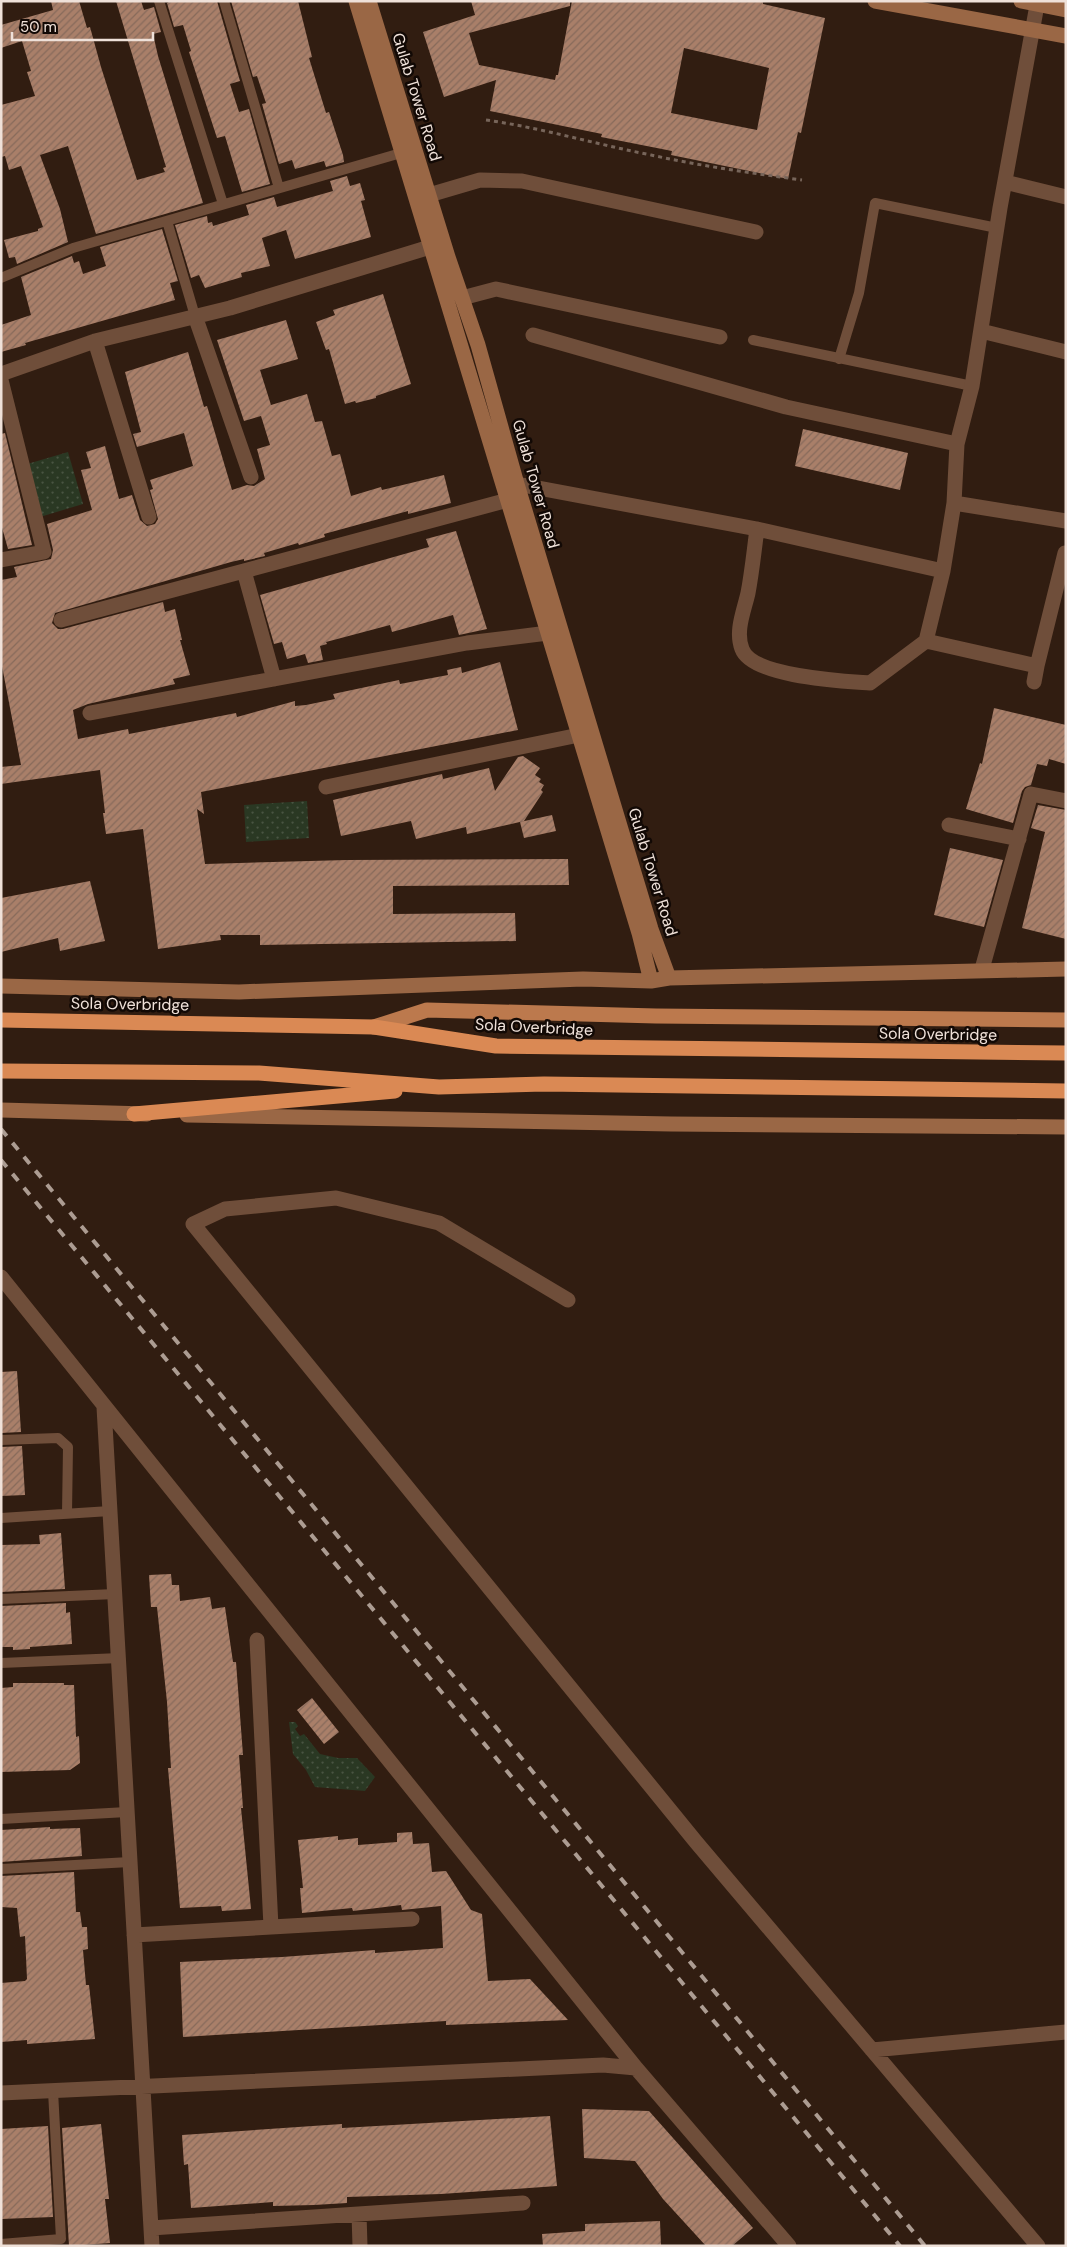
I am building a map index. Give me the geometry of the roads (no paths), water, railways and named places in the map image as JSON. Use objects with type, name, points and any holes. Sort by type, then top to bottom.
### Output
[{"type":"highway","name":"Sola Overbridge","points":[[1,1020],[374,1027],[496,1046],[1066,1053]]},
{"type":"highway","points":[[1,1071],[259,1073],[439,1087]]},
{"type":"highway","points":[[134,1114],[439,1087],[544,1084],[1066,1091]]},
{"type":"main road","points":[[374,1027],[427,1010],[656,1016],[1066,1020]]},
{"type":"street","points":[[356,1],[639,933],[651,980]]},
{"type":"street","name":"Gulab Tower Road","points":[[369,1],[478,345],[517,484],[651,929],[669,978]]},
{"type":"street","points":[[875,1],[1066,36]]},
{"type":"street","points":[[1021,1],[1066,10]]},
{"type":"street","points":[[758,529],[748,594],[740,625],[740,643],[742,652],[747,658],[781,672],[828,680],[870,683],[926,641],[943,571],[954,502],[957,444],[972,386],[997,228],[1037,4]]},
{"type":"street","points":[[429,195],[480,180],[522,181],[756,232]]},
{"type":"street","points":[[1005,182],[1066,196]]},
{"type":"street","points":[[1,374],[95,341],[230,308],[430,247]]},
{"type":"street","points":[[462,298],[496,289],[720,337]]},
{"type":"street","points":[[195,316],[251,477]]},
{"type":"street","points":[[981,331],[1066,352]]},
{"type":"street","points":[[533,335],[786,407],[957,444]]},
{"type":"street","points":[[95,341],[149,517]]},
{"type":"street","points":[[1,380],[44,552],[1,560]]},
{"type":"street","points":[[517,484],[758,529],[943,571]]},
{"type":"street","points":[[61,620],[508,500]]},
{"type":"street","points":[[954,502],[1066,521]]},
{"type":"street","points":[[1034,682],[1065,553]]},
{"type":"street","points":[[244,571],[274,679]]},
{"type":"street","points":[[90,713],[467,643],[548,633]]},
{"type":"street","points":[[926,641],[1037,666]]},
{"type":"street","points":[[326,787],[579,735]]},
{"type":"street","points":[[982,970],[1031,794],[1066,801]]},
{"type":"street","points":[[948,826],[1019,839]]},
{"type":"street","points":[[1,986],[239,992],[583,979],[651,980],[669,978],[1066,969]]},
{"type":"street","points":[[1,1110],[671,1124],[1066,1127]]},
{"type":"street","points":[[568,1300],[439,1222],[336,1198],[225,1209],[193,1224],[690,1834],[1038,2246]]},
{"type":"street","points":[[1,1277],[636,2068],[789,2246]]},
{"type":"street","points":[[104,1407],[120,1658],[152,2246]]},
{"type":"street","points":[[257,1640],[271,1927]]},
{"type":"street","points":[[134,1935],[412,1919]]},
{"type":"street","points":[[872,2050],[1066,2032]]},
{"type":"street","points":[[1,2093],[603,2065],[636,2068]]},
{"type":"street","points":[[151,2228],[523,2203]]},
{"type":"street","points":[[359,2214],[360,2246]]},
{"type":"lane","points":[[159,1],[223,204]]},
{"type":"lane","points":[[224,1],[279,188]]},
{"type":"lane","points":[[1,278],[73,248],[401,153]]},
{"type":"lane","points":[[839,359],[859,293],[875,203],[997,228]]},
{"type":"lane","points":[[168,221],[195,316]]},
{"type":"lane","points":[[753,340],[972,386]]},
{"type":"lane","points":[[1,1440],[58,1438],[68,1447],[67,1513]]},
{"type":"lane","points":[[1,1518],[110,1511]]},
{"type":"lane","points":[[1,1599],[115,1594]]},
{"type":"lane","points":[[1,1662],[120,1658]]},
{"type":"lane","points":[[1,1819],[127,1812]]},
{"type":"lane","points":[[1,1870],[130,1862]]},
{"type":"lane","points":[[1,2244],[62,2239],[53,2091]]},
{"type":"railway","points":[[1,1129],[925,2246]]},
{"type":"railway","points":[[1,1160],[900,2246]]}]
